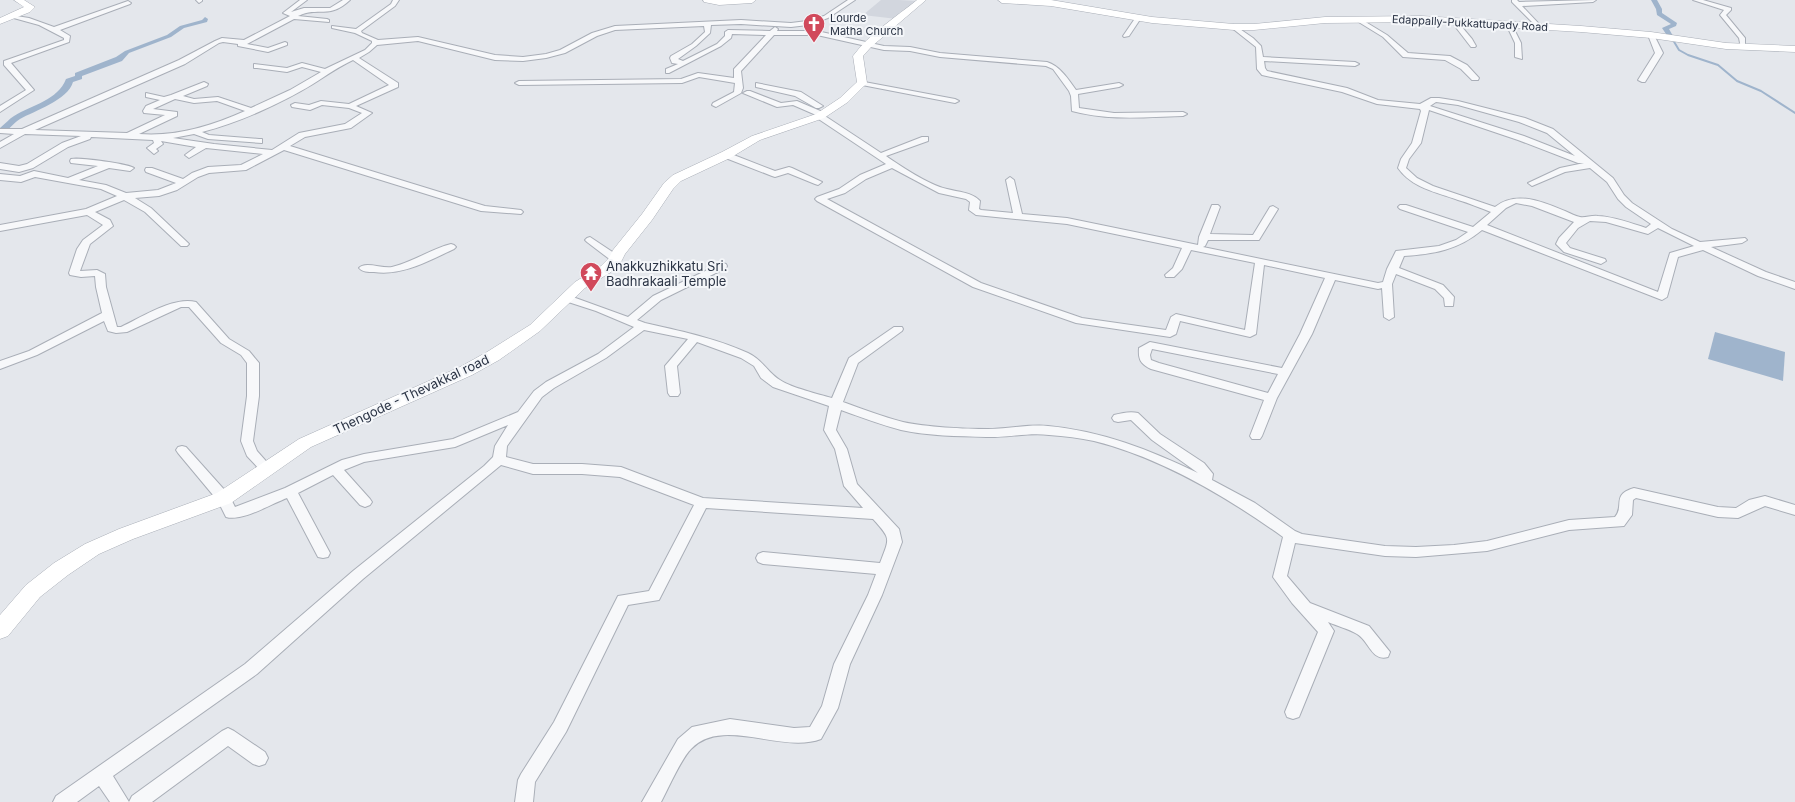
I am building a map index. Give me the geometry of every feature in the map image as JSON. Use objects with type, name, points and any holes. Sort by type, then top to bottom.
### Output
[{"type":"main road","points":[[0,21],[27,10],[30,7],[19,0]]},
{"type":"main road","points":[[707,0],[719,2],[752,0]]},
{"type":"main road","points":[[862,83],[858,56],[868,45],[922,0]]},
{"type":"main road","name":"Edappally-Pukkattupady Road","points":[[1002,0],[1018,0],[1082,7],[1138,18],[1234,27],[1254,27],[1325,20],[1421,19],[1651,35],[1726,46],[1795,49]]},
{"type":"main road","points":[[1082,7],[1090,0]]},
{"type":"main road","name":"Thengode - Thevakkal road","points":[[0,630],[33,591],[61,569],[92,549],[126,534],[224,498],[305,443],[460,374],[493,356],[535,328],[580,285],[606,269],[616,259],[618,253],[647,218],[668,186],[687,172],[726,155],[756,138],[824,113],[844,100],[862,83]]},
{"type":"street","points":[[304,0],[286,13],[293,16],[327,21]]},
{"type":"street","points":[[0,145],[23,132],[182,62],[217,42],[222,40],[243,42],[304,10],[331,10],[347,0]]},
{"type":"street","points":[[357,31],[393,5],[396,0]]},
{"type":"street","points":[[158,138],[211,127],[251,111],[293,92],[326,71],[367,51],[375,44],[403,39],[418,39],[481,56],[504,59],[524,59],[549,55],[569,48],[595,33],[606,30],[741,22],[779,24],[808,23],[819,20],[852,0]]},
{"type":"street","points":[[1516,2],[1593,0]]},
{"type":"street","points":[[1696,0],[1729,9],[1723,13],[1723,15],[1742,38],[1743,47]]},
{"type":"street","points":[[1718,5],[1724,0]]},
{"type":"street","points":[[1516,2],[1538,26]]},
{"type":"street","points":[[55,28],[128,3]]},
{"type":"street","points":[[0,64],[67,41],[68,37],[55,28],[12,16]]},
{"type":"street","points":[[1126,36],[1138,18]]},
{"type":"street","points":[[1359,20],[1385,36],[1406,55],[1447,58],[1464,67],[1475,78]]},
{"type":"street","points":[[1454,21],[1470,40],[1473,46]]},
{"type":"street","points":[[680,62],[675,61],[674,58],[694,45],[708,32],[707,24]]},
{"type":"street","points":[[716,105],[737,93],[739,88],[737,71],[779,24]]},
{"type":"street","points":[[1509,24],[1518,43],[1519,57]]},
{"type":"street","points":[[334,27],[357,31],[360,34],[375,40],[375,44]]},
{"type":"street","points":[[1234,27],[1256,43],[1259,48],[1260,70],[1265,73],[1344,90],[1377,102],[1422,107],[1521,138],[1592,165]]},
{"type":"street","points":[[669,71],[719,45],[729,37],[728,32],[817,34],[884,48],[910,49],[940,54],[1053,66],[1056,68],[1059,76],[1075,92],[1075,109],[1080,111],[1104,115],[1183,114]]},
{"type":"street","points":[[1642,80],[1659,53],[1651,35]]},
{"type":"street","points":[[243,42],[240,45],[268,50],[285,44]]},
{"type":"street","points":[[350,106],[366,97],[395,85],[353,57]]},
{"type":"street","points":[[0,58],[3,61],[10,61]]},
{"type":"street","points":[[1260,59],[1355,64]]},
{"type":"street","points":[[0,110],[30,90],[7,63],[10,61]]},
{"type":"street","points":[[257,66],[287,70],[302,65],[326,71]]},
{"type":"street","points":[[519,83],[682,81],[698,75],[738,81]]},
{"type":"street","points":[[862,83],[955,101]]},
{"type":"street","points":[[129,136],[174,115],[169,113],[147,111],[149,108],[204,84]]},
{"type":"street","points":[[759,85],[798,94],[815,105],[892,165],[942,191],[969,197],[975,202],[974,210],[979,213],[1067,221],[1331,277],[1355,280],[1378,286],[1387,284]]},
{"type":"street","points":[[1075,92],[1119,85]]},
{"type":"street","points":[[746,93],[780,105],[794,103],[824,113]]},
{"type":"street","points":[[149,95],[164,99],[176,97],[194,101],[218,99],[251,111]]},
{"type":"street","points":[[1422,107],[1429,102],[1439,100],[1497,113],[1537,125],[1550,131],[1610,180],[1625,201],[1657,224],[1700,246],[1762,274],[1792,282]]},
{"type":"street","points":[[0,228],[88,212],[126,196],[167,191],[195,175],[208,170],[243,168],[274,153],[302,135],[348,126],[368,113],[350,106],[321,103],[310,108],[295,105]]},
{"type":"street","points":[[1422,107],[1425,111],[1421,120],[1418,139],[1414,147],[1406,154],[1402,168],[1415,180],[1432,189],[1496,211]]},
{"type":"street","points":[[2,131],[158,138],[205,146],[274,153]]},
{"type":"street","points":[[194,131],[208,136],[259,141]]},
{"type":"street","points":[[0,166],[18,169],[30,166],[65,145],[94,134]]},
{"type":"street","points":[[154,151],[151,148],[159,144],[156,141],[158,138]]},
{"type":"street","points":[[879,156],[925,139]]},
{"type":"street","points":[[189,155],[205,146]]},
{"type":"street","points":[[283,147],[484,209],[518,212]]},
{"type":"street","points":[[726,155],[775,174],[789,170],[818,182]]},
{"type":"street","points":[[74,161],[130,168]]},
{"type":"street","points":[[67,181],[108,165]]},
{"type":"street","points":[[892,165],[863,177],[842,192],[820,199],[977,285],[1080,321],[1170,334],[1176,317],[1250,334],[1260,261]]},
{"type":"street","points":[[1532,183],[1564,170],[1592,165]]},
{"type":"street","points":[[149,170],[183,182]]},
{"type":"street","points":[[0,177],[21,179],[34,174],[104,187],[126,196],[148,210],[184,244]]},
{"type":"street","points":[[1010,180],[1018,216]]},
{"type":"street","points":[[1389,317],[1387,284],[1400,253],[1433,251],[1451,246],[1466,239],[1496,211],[1509,202],[1518,200],[1531,202],[1581,221]]},
{"type":"street","points":[[1200,248],[1215,207]]},
{"type":"street","points":[[1403,207],[1477,229],[1662,297],[1674,255],[1700,246],[1742,240]]},
{"type":"street","points":[[1204,237],[1256,238],[1273,209]]},
{"type":"street","points":[[88,212],[107,222],[108,226],[86,242],[82,249],[74,273],[79,275],[96,272],[100,274],[101,287],[112,329],[123,330],[177,305],[185,303],[192,304],[225,341],[245,353],[253,363],[253,396],[246,441],[252,453],[267,469]]},
{"type":"street","points":[[1601,261],[1567,250],[1561,244],[1562,240],[1581,221],[1589,218],[1601,219],[1614,226],[1648,231],[1657,224]]},
{"type":"street","points":[[590,240],[616,259]]},
{"type":"street","points":[[364,268],[388,271],[405,267],[451,246]]},
{"type":"street","points":[[1170,275],[1177,269],[1187,247]]},
{"type":"street","points":[[62,802],[251,669],[358,575],[489,469],[499,459],[500,446],[538,394],[550,385],[602,356],[637,323],[648,304],[657,298],[722,266]]},
{"type":"street","points":[[1392,269],[1439,287],[1449,297],[1449,304]]},
{"type":"street","points":[[1256,436],[1272,398],[1306,334],[1331,277]]},
{"type":"street","points":[[566,298],[637,323],[695,337],[745,356],[758,364],[765,375],[778,384],[902,426],[920,429],[987,433],[1047,430],[1088,436],[1124,446],[1153,457],[1205,482],[1250,507],[1290,535],[1314,542],[1385,551],[1416,552],[1454,550],[1487,546],[1569,525],[1619,522],[1625,515],[1626,498],[1634,493],[1718,512],[1738,513],[1754,504],[1765,501],[1795,510]]},
{"type":"street","points":[[0,365],[33,353],[109,314]]},
{"type":"street","points":[[651,802],[684,744],[698,732],[730,727],[794,736],[815,734],[830,708],[842,664],[875,595],[895,542],[894,533],[851,486],[841,449],[830,430],[836,404],[854,361],[898,329]]},
{"type":"street","points":[[674,394],[671,366],[695,337]]},
{"type":"street","points":[[1272,398],[1155,366],[1146,362],[1144,355],[1146,348],[1150,345],[1285,372]]},
{"type":"street","points":[[182,450],[224,498],[231,513],[240,512],[290,490],[347,462],[455,443],[522,414]]},
{"type":"street","points":[[1118,418],[1134,416],[1156,437],[1199,466],[1206,474],[1205,482]]},
{"type":"street","points":[[499,459],[533,469],[582,469],[621,472],[702,502],[877,514]]},
{"type":"street","points":[[334,468],[364,502]]},
{"type":"street","points":[[290,490],[323,553]]},
{"type":"street","points":[[524,802],[527,780],[560,727],[623,600],[654,596],[702,502]]},
{"type":"street","points":[[1290,535],[1280,577],[1326,631],[1293,712]]},
{"type":"street","points":[[763,558],[885,569]]},
{"type":"street","points":[[1304,607],[1364,630],[1382,652]]},
{"type":"street","points":[[138,802],[228,736],[258,758]]},
{"type":"street","points":[[102,775],[120,802]]},
{"type":"shaded area","points":[[881,0],[917,1],[897,19],[863,15]]},
{"type":"water","points":[[1715,332],[1785,352],[1783,381],[1708,359]]},
{"type":"waterway","points":[[1654,0],[1659,9],[1659,14],[1674,23],[1674,25],[1665,28],[1670,36]]},
{"type":"waterway","points":[[0,132],[16,118],[54,99],[69,84],[69,81],[79,77],[78,75],[119,59],[127,52],[169,36],[182,27],[205,21],[205,19]]},
{"type":"waterway","points":[[1673,40],[1679,50],[1688,55],[1718,65],[1737,81],[1761,91],[1795,113]]},
{"type":"place","name":"Lourde Matha Church","points":[[814,44]]},
{"type":"place","name":"Anakkuzhikkatu Sri. Badhrakaali Temple","points":[[591,292]]}]
